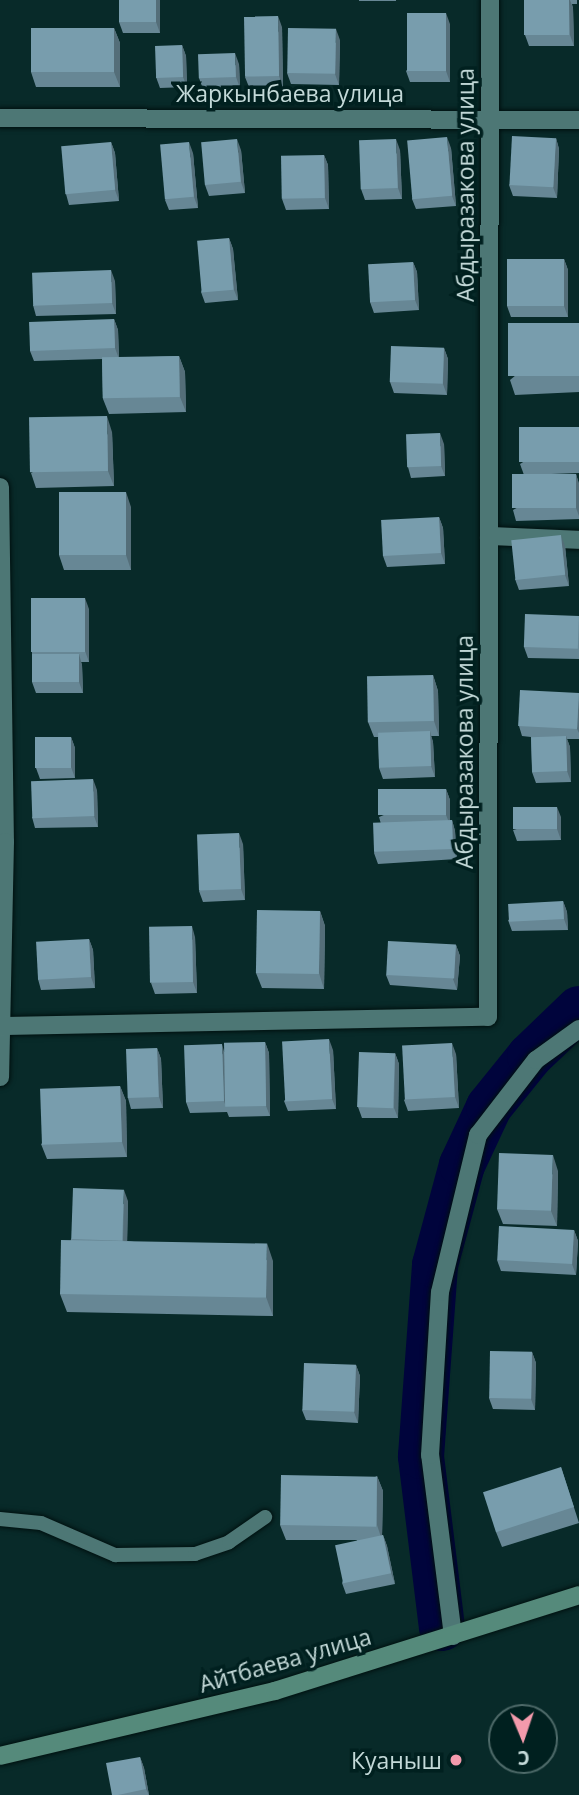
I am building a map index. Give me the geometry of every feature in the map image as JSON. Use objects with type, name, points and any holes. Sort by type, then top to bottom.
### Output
[{"type":"street","name":"Абдыразакова улица","points":[[1,1027],[488,1017],[490,0]]},
{"type":"street","name":"Жаркынбаева улица","points":[[0,118],[579,120]]},
{"type":"street","points":[[0,487],[0,1077]]},
{"type":"street","points":[[489,536],[579,540]]},
{"type":"street","points":[[453,1636],[430,1455],[440,1292],[478,1135],[536,1060],[579,1029]]},
{"type":"street","name":"Айтбаева улица","points":[[0,1756],[275,1691],[579,1595]]},
{"type":"lane","points":[[0,1519],[41,1523],[115,1555],[203,1552],[265,1517]]},
{"type":"building","points":[[119,0],[156,0],[156,22],[119,22]]},
{"type":"building","points":[[524,0],[569,0],[569,35],[524,35]]},
{"type":"building","points":[[407,13],[446,13],[446,71],[407,71]]},
{"type":"building","points":[[278,16],[279,76],[245,77],[244,17]]},
{"type":"building","points":[[31,28],[114,28],[114,72],[31,72]]},
{"type":"building","points":[[288,28],[336,29],[335,74],[287,73]]},
{"type":"building","points":[[182,45],[183,77],[156,78],[155,46]]},
{"type":"building","points":[[235,53],[236,77],[199,78],[198,54]]},
{"type":"building","points":[[512,136],[556,138],[553,187],[509,185]]},
{"type":"building","points":[[447,137],[452,196],[412,199],[407,140]]},
{"type":"building","points":[[237,139],[241,182],[205,185],[201,142]]},
{"type":"building","points":[[396,139],[398,188],[361,189],[359,140]]},
{"type":"building","points":[[111,142],[115,190],[65,194],[61,146]]},
{"type":"building","points":[[189,142],[194,197],[165,199],[160,145]]},
{"type":"building","points":[[324,155],[325,198],[282,199],[281,156]]},
{"type":"building","points":[[229,238],[234,290],[202,293],[197,241]]},
{"type":"building","points":[[507,259],[564,259],[564,306],[507,306]]},
{"type":"building","points":[[413,262],[415,300],[370,302],[368,264]]},
{"type":"building","points":[[111,270],[112,303],[33,306],[32,273]]},
{"type":"building","points":[[114,319],[115,348],[30,351],[29,322]]},
{"type":"building","points":[[508,323],[579,323],[579,376],[508,376]]},
{"type":"building","points":[[391,346],[444,348],[443,384],[390,382]]},
{"type":"building","points":[[179,356],[180,397],[103,398],[102,357]]},
{"type":"building","points":[[107,416],[108,471],[30,472],[29,417]]},
{"type":"building","points":[[519,427],[579,427],[579,462],[519,462]]},
{"type":"building","points":[[440,433],[441,466],[407,467],[406,434]]},
{"type":"building","points":[[512,474],[576,474],[576,508],[512,508]]},
{"type":"building","points":[[59,492],[126,492],[126,555],[59,555]]},
{"type":"building","points":[[439,517],[441,553],[383,556],[381,520]]},
{"type":"building","points":[[561,535],[565,575],[515,580],[511,540]]},
{"type":"building","points":[[31,598],[85,598],[85,652],[31,652]]},
{"type":"building","points":[[525,614],[579,616],[578,649],[524,647]]},
{"type":"building","points":[[32,654],[79,654],[79,682],[32,682]]},
{"type":"building","points":[[433,675],[434,721],[368,722],[367,676]]},
{"type":"building","points":[[520,690],[579,693],[577,729],[518,726]]},
{"type":"building","points":[[430,731],[431,766],[379,768],[378,733]]},
{"type":"building","points":[[566,736],[567,771],[532,772],[531,737]]},
{"type":"building","points":[[35,737],[71,737],[71,768],[35,768]]},
{"type":"building","points":[[93,779],[94,816],[32,818],[31,781]]},
{"type":"building","points":[[378,789],[446,789],[446,815],[378,815]]},
{"type":"building","points":[[513,807],[557,807],[557,829],[513,829]]},
{"type":"building","points":[[452,820],[453,849],[374,852],[373,823]]},
{"type":"building","points":[[239,833],[241,889],[199,890],[197,834]]},
{"type":"building","points":[[563,901],[564,919],[509,922],[508,904]]},
{"type":"building","points":[[257,910],[320,911],[319,974],[256,973]]},
{"type":"building","points":[[192,926],[193,982],[150,983],[149,927]]},
{"type":"building","points":[[89,939],[91,977],[38,980],[36,942]]},
{"type":"building","points":[[388,941],[456,945],[454,979],[386,975]]},
{"type":"building","points":[[329,1039],[332,1099],[285,1101],[282,1041]]},
{"type":"building","points":[[265,1042],[266,1106],[225,1107],[224,1043]]},
{"type":"building","points":[[452,1043],[455,1097],[405,1100],[402,1046]]},
{"type":"building","points":[[222,1044],[224,1101],[186,1102],[184,1045]]},
{"type":"building","points":[[157,1048],[159,1097],[128,1098],[126,1049]]},
{"type":"building","points":[[359,1052],[395,1053],[393,1108],[357,1107]]},
{"type":"building","points":[[120,1086],[122,1142],[42,1145],[40,1089]]},
{"type":"building","points":[[499,1153],[553,1155],[551,1211],[497,1209]]},
{"type":"building","points":[[73,1188],[124,1190],[122,1241],[71,1239]]},
{"type":"building","points":[[499,1226],[574,1230],[572,1264],[497,1260]]},
{"type":"building","points":[[61,1240],[267,1244],[266,1298],[60,1294]]},
{"type":"building","points":[[490,1351],[532,1352],[531,1399],[489,1398]]},
{"type":"building","points":[[304,1363],[356,1365],[354,1412],[302,1410]]},
{"type":"building","points":[[561,1467],[574,1507],[496,1532],[483,1492]]},
{"type":"building","points":[[281,1475],[377,1477],[376,1527],[280,1525]]},
{"type":"building","points":[[383,1535],[391,1573],[343,1583],[335,1545]]},
{"type":"building","points":[[140,1757],[146,1789],[112,1795],[106,1763]]},
{"type":"waterway","points":[[442,1628],[421,1456],[435,1265],[462,1165],[489,1107],[530,1056],[579,1009]]},
{"type":"place","name":"Куаныш","points":[[456,1760]]}]
